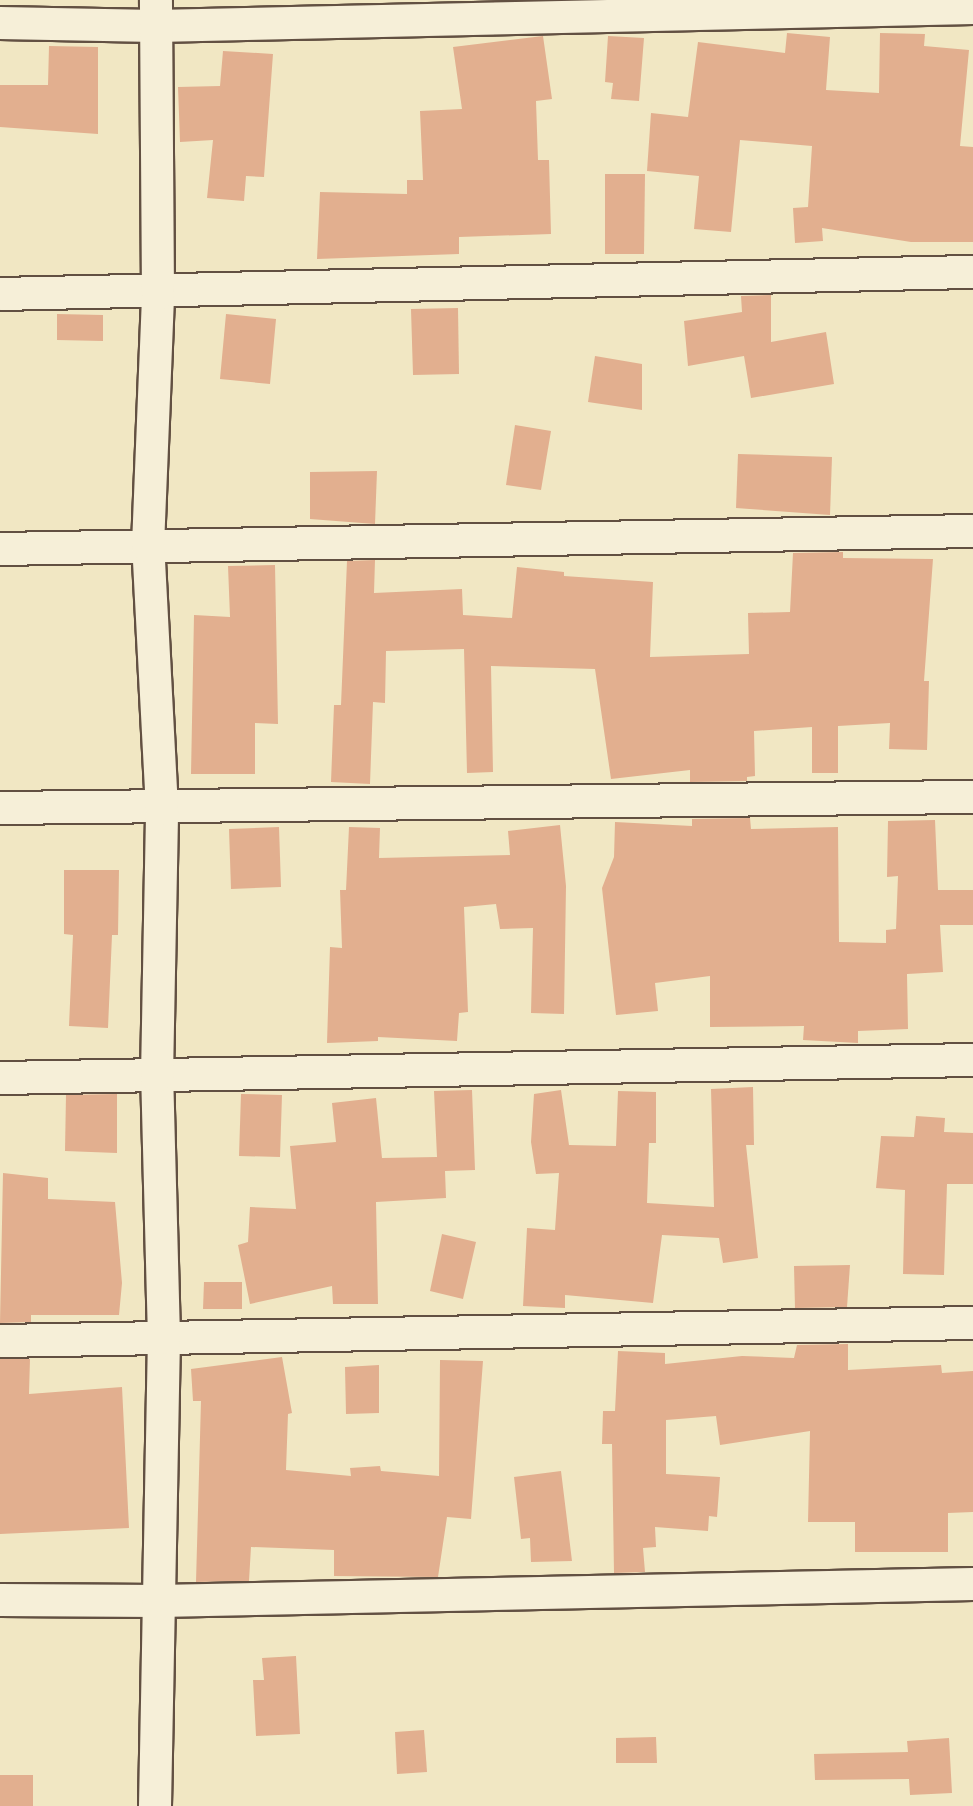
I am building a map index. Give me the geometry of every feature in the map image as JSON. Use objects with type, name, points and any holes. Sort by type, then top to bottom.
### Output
[{"type":"street","points":[[0,23],[156,13],[973,8]]},
{"type":"street","points":[[155,1806],[164,1338],[158,1076],[162,809],[148,546],[158,294],[156,13]]},
{"type":"street","points":[[0,294],[158,294],[973,272]]},
{"type":"street","points":[[0,549],[973,531]]},
{"type":"street","points":[[0,808],[162,809],[973,797]]},
{"type":"street","points":[[0,1078],[973,1060]]},
{"type":"street","points":[[0,1341],[973,1323]]},
{"type":"street","points":[[0,1600],[159,1601],[973,1584]]},
{"type":"building","points":[[787,33],[830,37],[826,90],[879,93],[880,33],[925,34],[924,46],[969,50],[960,146],[973,147],[973,242],[911,242],[822,228],[823,241],[795,243],[793,208],[808,207],[812,146],[740,140],[731,232],[694,229],[699,176],[647,171],[651,113],[688,117],[698,42],[785,53]]},
{"type":"building","points":[[543,36],[552,99],[536,101],[538,160],[549,160],[551,234],[459,237],[459,254],[317,259],[320,192],[407,194],[407,180],[423,180],[420,111],[462,109],[453,47]]},
{"type":"building","points":[[608,36],[644,38],[639,101],[611,99],[613,83],[605,82]]},
{"type":"building","points":[[49,46],[98,47],[98,134],[0,127],[0,85],[48,85]]},
{"type":"building","points":[[223,51],[273,54],[264,177],[246,176],[244,201],[207,198],[213,140],[180,142],[178,87],[220,86]]},
{"type":"building","points":[[605,174],[645,174],[644,254],[605,254]]},
{"type":"building","points":[[771,295],[771,342],[826,332],[834,384],[751,398],[744,356],[688,366],[684,321],[742,312],[741,296]]},
{"type":"building","points":[[458,308],[459,374],[413,375],[411,309]]},
{"type":"building","points":[[57,314],[103,315],[103,341],[57,340]]},
{"type":"building","points":[[226,314],[276,319],[270,384],[220,379]]},
{"type":"building","points":[[595,356],[642,364],[642,410],[588,402]]},
{"type":"building","points":[[515,425],[551,431],[541,490],[506,485]]},
{"type":"building","points":[[738,454],[832,457],[830,515],[736,508]]},
{"type":"building","points":[[377,471],[375,524],[310,519],[310,472]]},
{"type":"building","points":[[843,552],[843,558],[933,559],[924,681],[929,681],[927,750],[889,749],[890,723],[838,726],[838,773],[812,773],[812,727],[754,731],[755,776],[747,777],[747,781],[690,782],[690,770],[611,779],[595,669],[491,666],[493,772],[467,773],[464,649],[386,651],[385,703],[373,702],[370,784],[331,782],[334,705],[341,705],[347,561],[375,560],[374,593],[462,589],[463,615],[512,618],[517,567],[564,572],[564,576],[653,582],[650,657],[749,654],[748,613],[790,612],[793,553]]},
{"type":"building","points":[[275,565],[278,724],[255,723],[255,774],[191,774],[194,615],[230,617],[228,566]]},
{"type":"building","points":[[750,818],[751,829],[838,827],[839,942],[886,943],[886,930],[896,929],[898,876],[887,877],[888,821],[935,820],[938,890],[973,890],[973,925],[940,925],[943,972],[907,974],[908,1029],[858,1031],[858,1043],[803,1040],[804,1026],[710,1027],[710,976],[655,983],[658,1011],[616,1015],[602,888],[614,857],[615,822],[692,826],[692,819]]},
{"type":"building","points":[[560,825],[566,886],[564,1014],[531,1013],[533,928],[500,929],[496,904],[464,907],[468,1012],[459,1013],[457,1041],[378,1037],[378,1041],[327,1043],[330,947],[342,948],[340,890],[346,890],[349,827],[380,828],[379,858],[510,855],[508,831]]},
{"type":"building","points":[[279,827],[281,887],[231,889],[229,829]]},
{"type":"building","points":[[64,870],[119,870],[118,935],[112,935],[108,1028],[69,1026],[73,935],[64,934]]},
{"type":"building","points":[[753,1087],[754,1145],[746,1145],[758,1258],[723,1263],[719,1238],[662,1235],[653,1303],[565,1295],[565,1308],[523,1306],[527,1228],[555,1230],[559,1173],[536,1174],[531,1142],[534,1094],[561,1090],[569,1145],[616,1146],[618,1091],[656,1092],[656,1143],[649,1143],[647,1203],[714,1207],[711,1089]]},
{"type":"building","points":[[472,1090],[475,1170],[445,1171],[446,1198],[376,1202],[378,1304],[333,1304],[332,1286],[250,1304],[238,1245],[248,1242],[250,1207],[296,1209],[290,1146],[336,1142],[332,1103],[376,1098],[382,1158],[437,1157],[434,1091]]},
{"type":"building","points":[[117,1094],[117,1153],[65,1151],[66,1095]]},
{"type":"building","points":[[241,1094],[282,1095],[280,1157],[239,1156]]},
{"type":"building","points":[[916,1116],[945,1118],[944,1132],[973,1133],[973,1184],[947,1184],[944,1275],[903,1274],[905,1190],[876,1188],[881,1136],[914,1137]]},
{"type":"building","points":[[3,1173],[48,1178],[48,1199],[115,1202],[122,1283],[119,1315],[31,1315],[31,1322],[0,1323]]},
{"type":"building","points":[[442,1234],[476,1242],[463,1299],[430,1291]]},
{"type":"building","points":[[850,1265],[847,1307],[795,1308],[794,1266]]},
{"type":"building","points":[[204,1282],[242,1282],[242,1309],[203,1309]]},
{"type":"building","points":[[848,1344],[848,1370],[941,1365],[942,1373],[973,1371],[973,1512],[948,1513],[948,1552],[855,1552],[855,1522],[808,1522],[810,1431],[720,1445],[716,1416],[666,1420],[666,1474],[720,1477],[717,1517],[709,1516],[708,1531],[655,1527],[656,1547],[643,1548],[645,1572],[614,1573],[612,1444],[602,1444],[603,1411],[615,1411],[618,1351],[665,1353],[665,1364],[742,1356],[794,1358],[797,1345]]},
{"type":"building","points":[[282,1357],[292,1413],[288,1414],[286,1470],[351,1476],[350,1468],[380,1466],[381,1471],[439,1476],[440,1360],[483,1361],[471,1519],[447,1517],[438,1577],[334,1576],[334,1550],[251,1547],[249,1581],[196,1582],[201,1401],[193,1401],[191,1369]]},
{"type":"building","points":[[0,1359],[30,1359],[29,1394],[122,1387],[129,1528],[0,1534]]},
{"type":"building","points":[[379,1365],[379,1413],[346,1414],[345,1367]]},
{"type":"building","points":[[561,1471],[572,1561],[531,1562],[530,1538],[521,1539],[514,1477]]},
{"type":"building","points":[[296,1656],[300,1734],[256,1736],[253,1680],[264,1680],[262,1658]]},
{"type":"building","points":[[424,1730],[427,1772],[397,1774],[395,1732]]},
{"type":"building","points":[[656,1737],[657,1763],[616,1763],[616,1738]]},
{"type":"building","points":[[949,1738],[952,1793],[910,1795],[909,1779],[815,1780],[814,1754],[908,1752],[907,1741]]},
{"type":"building","points":[[0,1775],[33,1775],[33,1806],[0,1806]]}]
